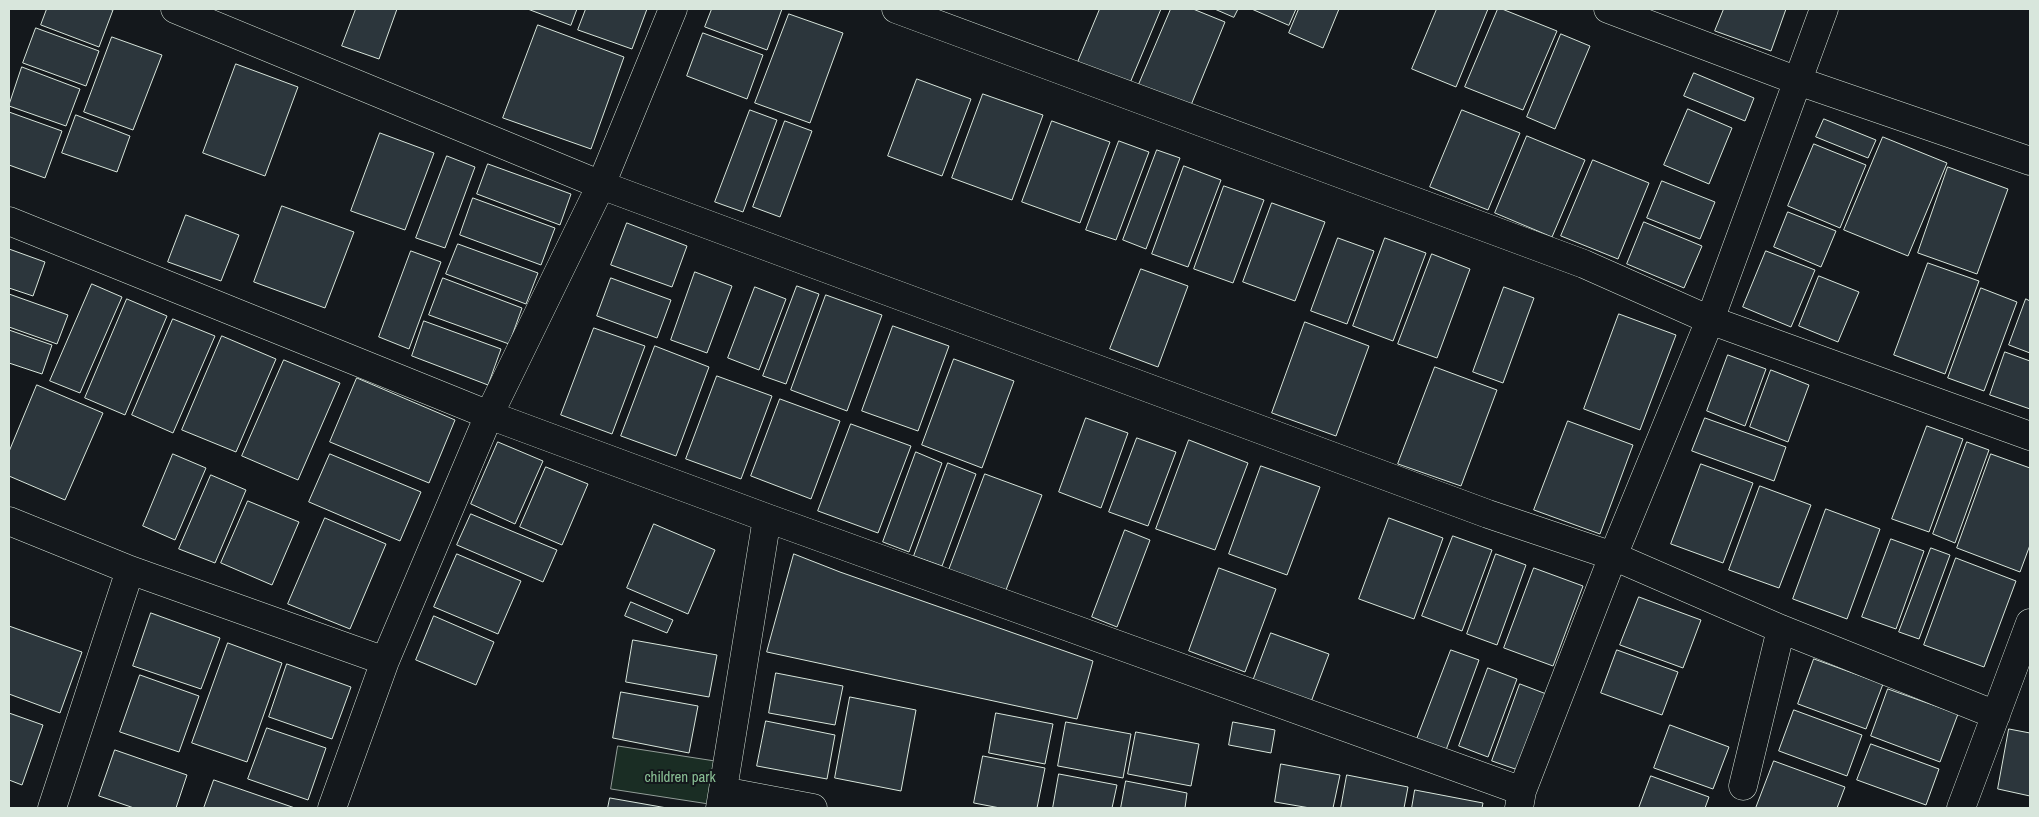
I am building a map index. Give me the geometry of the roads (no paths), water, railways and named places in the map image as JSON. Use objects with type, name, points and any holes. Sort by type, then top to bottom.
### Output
[{"type":"street","points":[[176,9],[601,185],[1479,510],[1613,556],[1781,629],[1996,715]]},
{"type":"street","points":[[332,808],[385,661],[489,415],[601,185],[673,9]]},
{"type":"street","points":[[896,9],[1584,264],[1710,320],[2030,436]]},
{"type":"street","points":[[9,221],[489,415],[1521,800],[1613,556],[1710,320],[1824,9]]},
{"type":"street","points":[[1621,11],[1798,81],[2030,161]]},
{"type":"street","points":[[766,518],[722,799],[812,808]]},
{"type":"street","points":[[9,520],[130,570],[385,661]]},
{"type":"street","points":[[52,808],[130,570]]},
{"type":"street","points":[[1961,808],[2030,623]]},
{"type":"street","points":[[1743,786],[1781,629]]},
{"type":"park label","name":"children park","points":[[680,778]]}]
